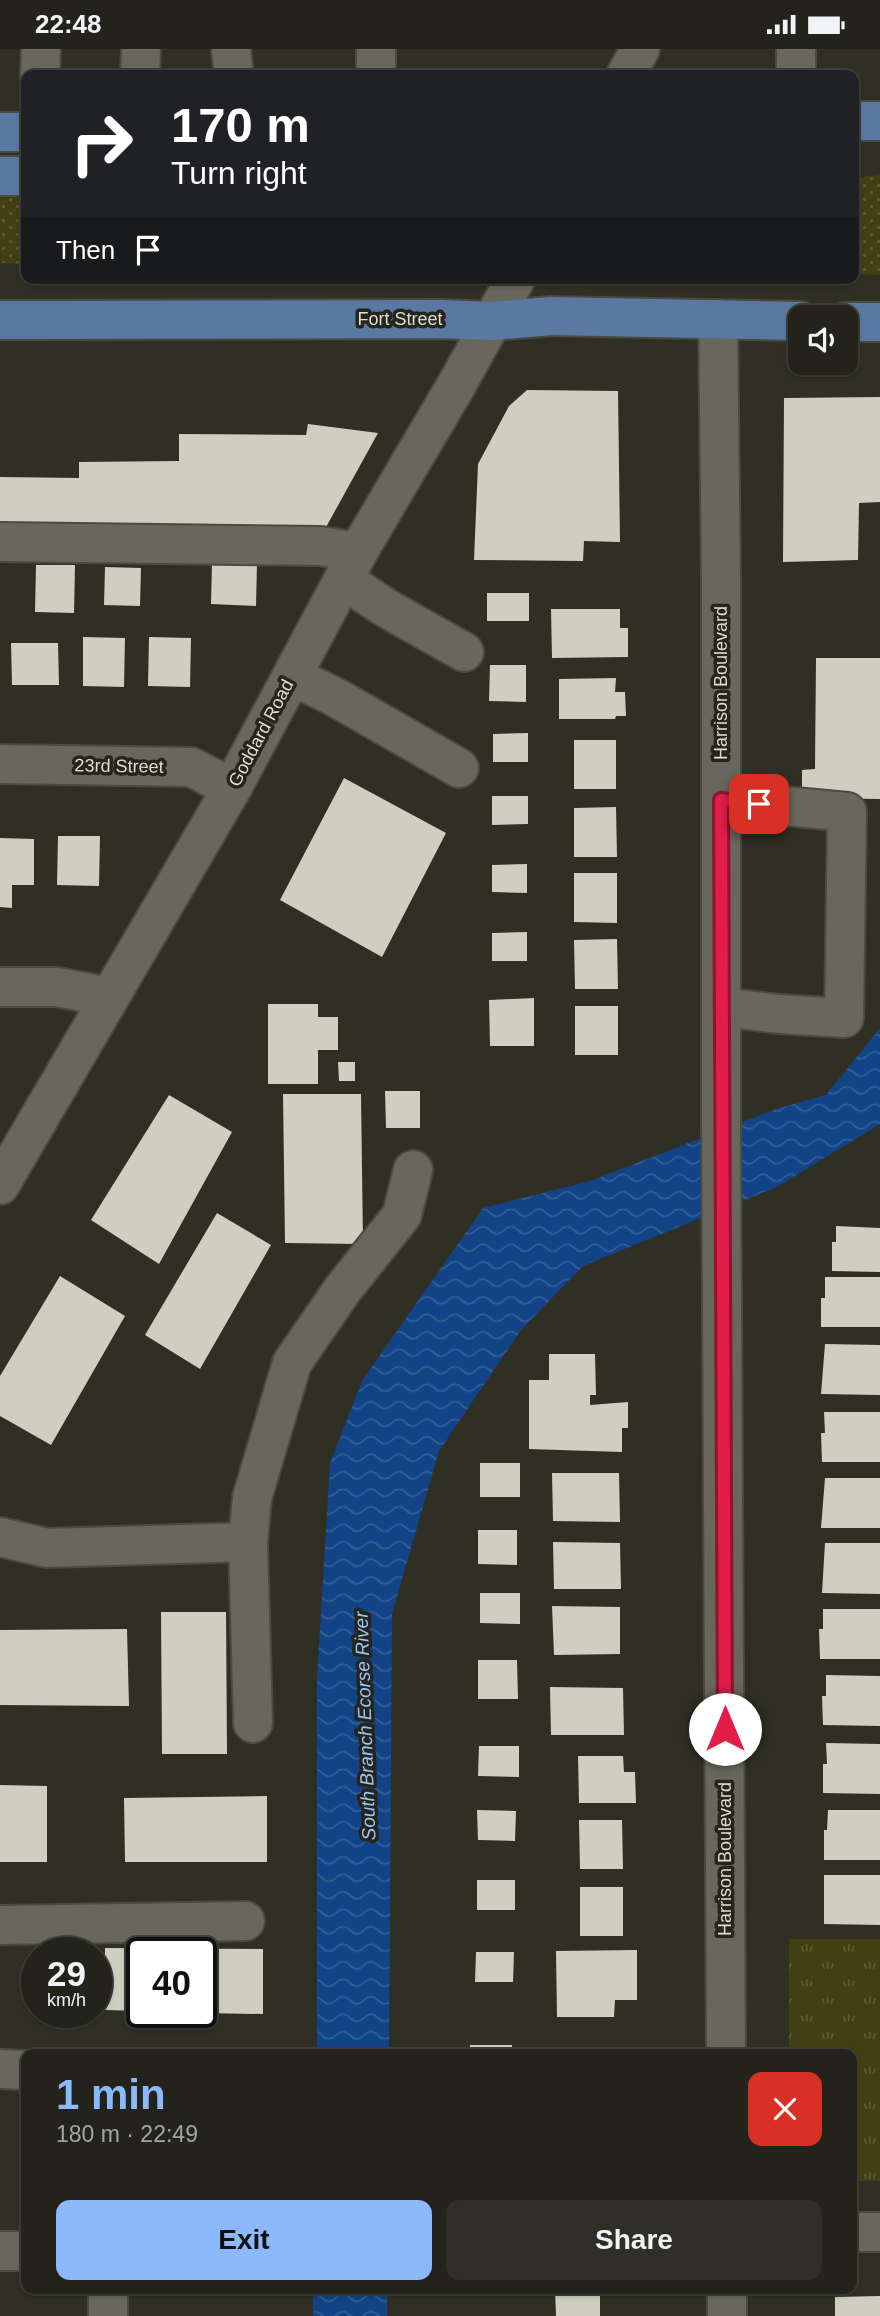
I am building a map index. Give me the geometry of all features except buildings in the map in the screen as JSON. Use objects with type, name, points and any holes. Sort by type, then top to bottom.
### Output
[{"type":"main road","points":[[859,121],[880,121]]},
{"type":"main road","points":[[0,132],[21,132]]},
{"type":"main road","points":[[0,176],[21,176]]},
{"type":"main road","name":"Fort Street","points":[[0,320],[492,321],[551,316],[788,321]]},
{"type":"main road","points":[[858,321],[880,322]]},
{"type":"street","points":[[40,70],[41,49]]},
{"type":"street","points":[[141,49],[141,70]]},
{"type":"street","points":[[231,49],[233,70]]},
{"type":"street","points":[[376,49],[376,70]]},
{"type":"street","points":[[629,70],[640,49]]},
{"type":"street","points":[[796,49],[796,70]]},
{"type":"street","name":"Goddard Road","points":[[0,1185],[232,787],[351,566],[513,284]]},
{"type":"street","name":"Harrison Boulevard","points":[[719,319],[726,2049]]},
{"type":"street","points":[[0,542],[320,546],[351,566],[386,608],[464,652]]},
{"type":"street","points":[[292,676],[335,697],[459,768]]},
{"type":"street","name":"23rd Street","points":[[0,764],[191,767],[232,787]]},
{"type":"street","points":[[721,800],[847,812],[844,1018],[721,1007]]},
{"type":"street","points":[[0,987],[57,987],[110,997]]},
{"type":"street","points":[[253,1723],[248,1542],[252,1498],[292,1363],[343,1289],[402,1215],[412,1170]]},
{"type":"street","points":[[0,1537],[47,1548],[248,1542]]},
{"type":"street","points":[[0,1925],[245,1921]]},
{"type":"street","points":[[0,2069],[21,2070]]},
{"type":"street","points":[[857,2232],[880,2232]]},
{"type":"street","points":[[0,2251],[21,2251]]},
{"type":"street","points":[[108,2294],[108,2316]]},
{"type":"street","points":[[727,2294],[727,2316]]},
{"type":"green space","points":[[880,175],[880,275],[859,274],[859,177]]},
{"type":"green space","points":[[0,193],[21,193],[21,264],[0,263]]},
{"type":"green space","points":[[789,1939],[880,1939],[880,2181],[857,2181],[857,2049],[789,2049]]},
{"type":"water","name":"South Branch Ecorse River","points":[[880,1028],[880,1124],[777,1187],[583,1266],[521,1330],[439,1451],[392,1614],[389,2049],[317,2049],[317,1678],[330,1463],[362,1381],[483,1208],[590,1181],[779,1108],[826,1095]]},
{"type":"water","points":[[313,2294],[387,2294],[387,2316],[313,2316]]},
{"type":"route","points":[[725,1729],[721,800],[759,804]]}]
